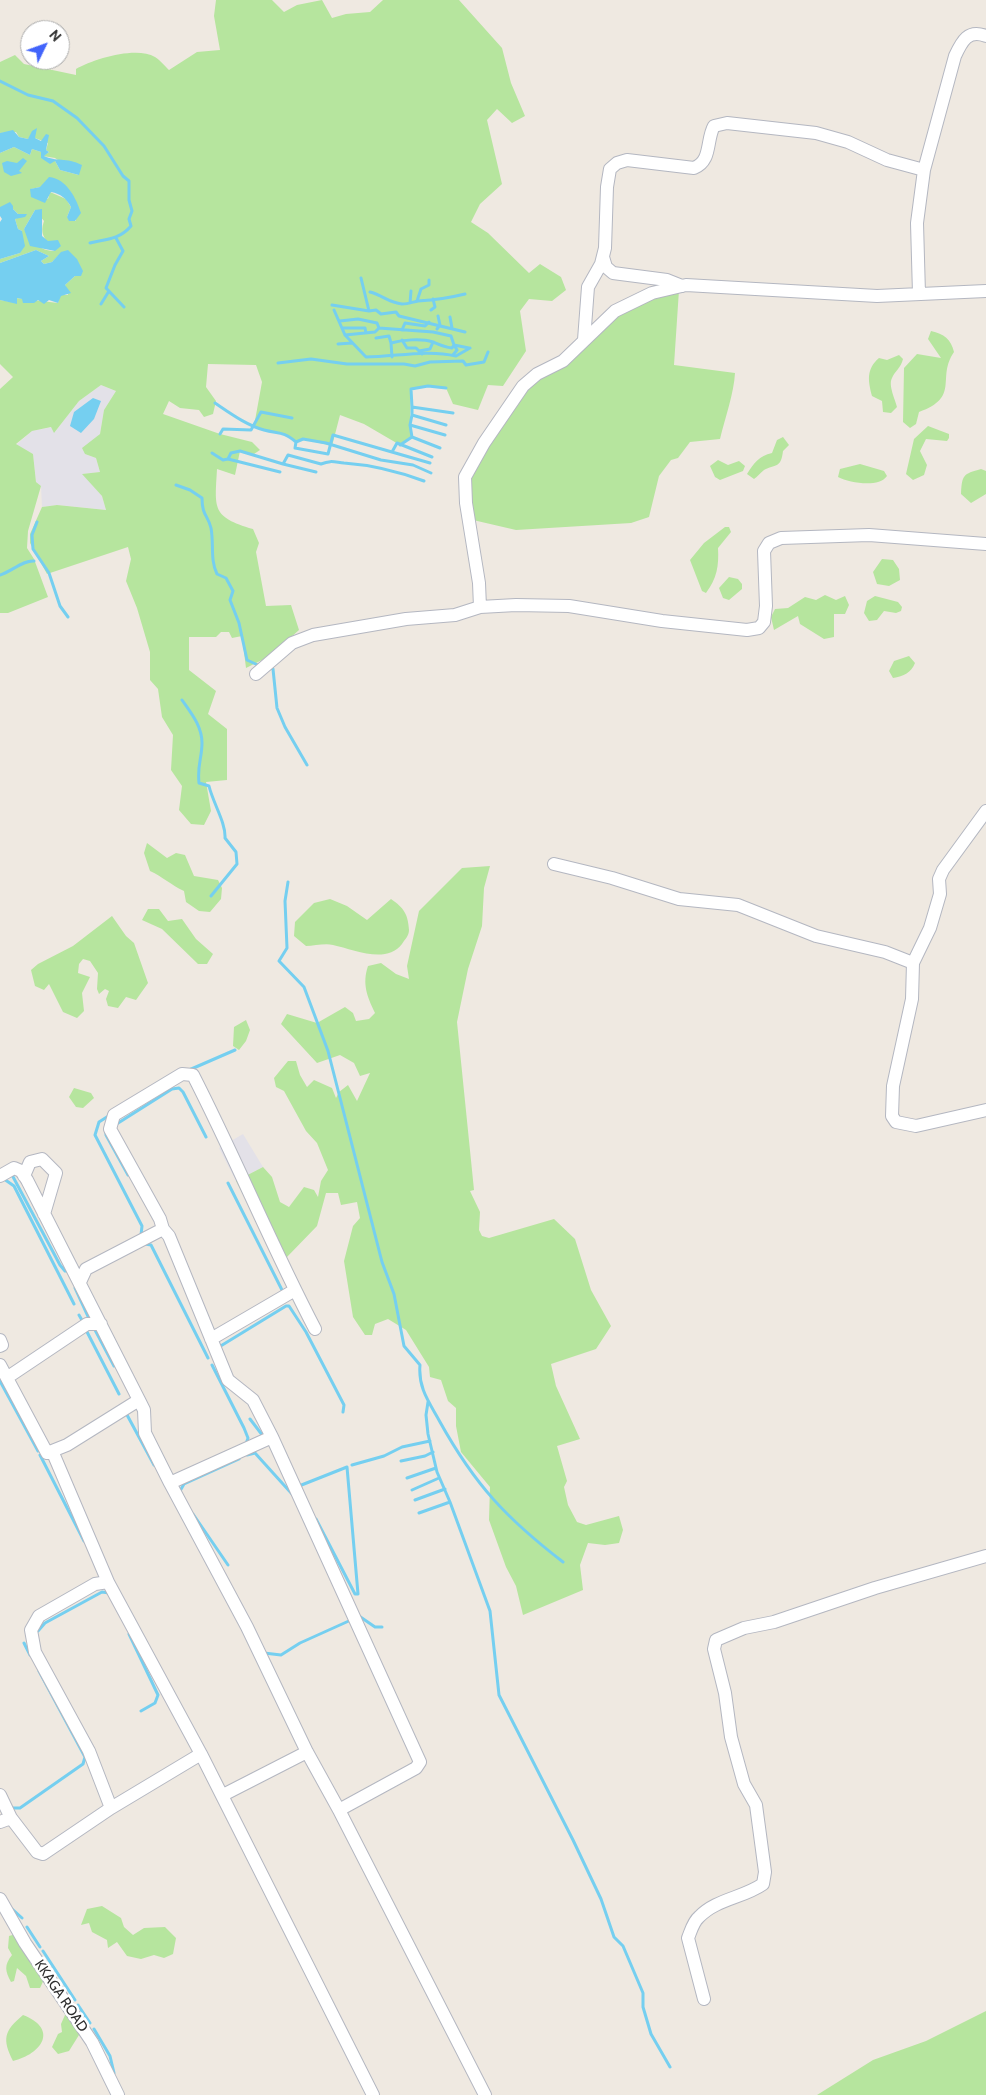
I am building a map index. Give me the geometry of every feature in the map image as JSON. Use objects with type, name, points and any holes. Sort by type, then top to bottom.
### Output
[{"type":"street","points":[[919,294],[917,223],[924,170],[955,56],[963,40],[969,34],[979,33],[986,36]]},
{"type":"street","points":[[682,286],[666,280],[613,272],[606,267],[603,257],[610,169],[617,163],[628,160],[694,168],[701,165],[707,156],[709,135],[714,126],[727,123],[816,133],[848,142],[888,160],[924,170]]},
{"type":"street","points":[[584,340],[588,287],[603,257]]},
{"type":"street","points":[[480,607],[479,583],[466,503],[465,477],[484,443],[524,386],[537,374],[563,361],[610,315],[628,303],[652,293],[682,286],[877,296],[986,291]]},
{"type":"street","points":[[256,674],[292,643],[313,635],[406,619],[445,616],[480,607],[516,605],[569,606],[662,621],[747,630],[759,628],[764,622],[766,606],[764,551],[769,543],[781,538],[869,535],[986,544]]},
{"type":"street","points":[[986,811],[943,870],[939,879],[940,894],[930,928],[913,963],[912,999],[893,1086],[892,1116],[896,1122],[916,1126],[986,1110]]},
{"type":"street","points":[[554,864],[612,878],[679,899],[738,905],[816,936],[878,950],[913,963]]},
{"type":"street","points":[[315,1329],[295,1290],[231,1150],[193,1075],[182,1074],[114,1115],[110,1129],[160,1219],[163,1229],[169,1236],[228,1380],[253,1400],[272,1437],[420,1762],[416,1768],[339,1810]]},
{"type":"street","points":[[24,1176],[30,1162],[42,1159],[56,1173],[44,1214]]},
{"type":"street","points":[[0,1176],[14,1168],[21,1171],[80,1282],[140,1400],[144,1410],[145,1433],[247,1627],[307,1752],[339,1810],[485,2095]]},
{"type":"street","points":[[71,1266],[86,1268],[163,1229]]},
{"type":"street","points":[[80,1282],[86,1268]]},
{"type":"street","points":[[211,1339],[295,1290]]},
{"type":"street","points":[[8,1377],[87,1324],[101,1324]]},
{"type":"street","points":[[0,1340],[2,1345],[0,1346]]},
{"type":"street","points":[[0,1365],[8,1377],[46,1453]]},
{"type":"street","points":[[46,1453],[67,1446],[140,1400]]},
{"type":"street","points":[[170,1483],[272,1437]]},
{"type":"street","points":[[46,1453],[53,1454],[108,1582],[223,1795],[251,1856],[374,2095]]},
{"type":"street","points":[[704,1999],[688,1938],[697,1918],[710,1908],[751,1892],[763,1884],[765,1872],[756,1804],[744,1784],[731,1737],[725,1692],[714,1648],[716,1640],[744,1628],[774,1622],[875,1588],[986,1556]]},
{"type":"street","points":[[108,1582],[95,1584],[39,1616],[31,1630],[35,1652],[89,1751],[111,1808]]},
{"type":"street","points":[[223,1795],[307,1752]]},
{"type":"street","points":[[0,1795],[6,1820],[37,1852],[43,1854],[111,1808],[201,1754]]},
{"type":"street","name":"KKAGA ROAD","points":[[0,1899],[24,1943],[92,2042],[118,2095]]},
{"type":"shaded area","points":[[101,385],[116,391],[104,410],[100,434],[85,454],[96,458],[100,472],[83,474],[102,496],[106,510],[57,505],[42,507],[41,486],[36,482],[33,454],[16,445],[32,431],[52,427],[55,432],[79,401]]},
{"type":"shaded area","points":[[243,1134],[263,1167],[236,1181],[219,1148]]},
{"type":"green space","points":[[216,0],[272,0],[284,12],[297,5],[322,0],[332,18],[346,14],[370,12],[383,0],[459,0],[502,48],[511,83],[525,116],[512,123],[497,109],[487,120],[502,184],[480,204],[471,222],[488,233],[529,273],[540,264],[561,277],[566,290],[552,301],[529,299],[520,311],[526,351],[503,386],[488,385],[478,410],[453,404],[446,388],[428,386],[411,389],[410,425],[412,437],[400,445],[364,424],[340,415],[332,446],[303,439],[296,442],[285,435],[254,426],[262,382],[256,365],[208,364],[206,387],[216,401],[213,414],[204,417],[199,410],[180,408],[169,401],[163,414],[220,434],[252,442],[260,450],[254,454],[240,451],[235,475],[217,469],[216,502],[218,509],[229,520],[253,529],[259,543],[256,552],[266,606],[291,605],[299,630],[270,656],[246,668],[242,636],[232,638],[229,632],[221,632],[216,637],[189,637],[189,670],[216,691],[208,714],[227,729],[227,780],[206,782],[211,811],[204,825],[191,824],[179,810],[182,786],[171,770],[173,735],[162,717],[158,689],[150,680],[150,652],[137,608],[126,581],[131,559],[128,547],[47,574],[30,543],[30,534],[42,507],[57,505],[106,510],[102,496],[82,474],[100,472],[96,458],[85,454],[82,448],[100,434],[104,410],[116,391],[101,385],[79,401],[54,433],[51,427],[32,431],[16,444],[33,454],[36,482],[41,486],[28,531],[27,548],[34,559],[48,597],[8,613],[0,613],[0,389],[13,377],[0,364],[0,300],[17,303],[16,298],[58,303],[60,295],[68,295],[65,285],[75,276],[58,256],[52,262],[44,264],[41,261],[49,256],[36,250],[0,263],[0,259],[20,253],[22,231],[18,229],[15,219],[26,214],[18,214],[13,209],[0,207],[0,153],[14,147],[30,155],[32,149],[41,152],[41,158],[55,161],[60,170],[79,175],[55,158],[43,156],[49,152],[46,150],[48,143],[35,138],[35,135],[28,139],[19,137],[16,132],[0,133],[0,62],[15,55],[20,60],[20,70],[52,70],[76,75],[76,69],[93,61],[126,53],[137,53],[155,57],[169,70],[197,52],[220,50],[214,16]],"holes":[[[40,187],[71,192],[76,221],[67,217],[71,207],[66,199],[50,192],[48,199],[31,189]],[[35,210],[44,221],[42,230],[44,237],[55,251],[49,251],[40,247],[24,229]]]},
{"type":"green space","points":[[679,290],[674,365],[735,373],[720,439],[690,442],[678,458],[671,460],[659,476],[649,517],[631,523],[516,530],[473,520],[469,477],[519,400],[540,376],[624,309]]},
{"type":"green space","points":[[931,331],[946,338],[954,352],[949,361],[944,393],[940,400],[919,412],[916,424],[910,428],[903,422],[904,368],[917,354],[941,358],[928,339]]},
{"type":"green space","points":[[899,355],[903,359],[891,381],[897,407],[891,413],[883,412],[882,401],[872,396],[869,380],[870,371],[879,358],[887,360]]},
{"type":"green space","points":[[928,426],[949,434],[949,438],[947,441],[926,439],[920,451],[927,465],[924,475],[913,480],[906,474],[914,439]]},
{"type":"green space","points":[[783,437],[789,445],[783,451],[781,461],[777,465],[764,470],[754,479],[747,474],[757,461],[772,453],[777,440]]},
{"type":"green space","points":[[718,460],[728,465],[739,461],[745,466],[743,471],[720,480],[715,477],[710,466]]},
{"type":"green space","points":[[860,464],[884,471],[887,476],[883,480],[871,483],[850,481],[838,477],[840,469]]},
{"type":"green space","points":[[981,469],[986,471],[986,494],[971,503],[961,494],[963,479],[970,472]]},
{"type":"green space","points":[[725,527],[729,527],[731,532],[718,548],[716,572],[713,582],[706,593],[702,591],[690,560],[704,543]]},
{"type":"green space","points":[[882,559],[893,560],[899,569],[900,580],[889,586],[877,584],[873,572]]},
{"type":"green space","points":[[729,577],[738,579],[742,584],[742,589],[729,600],[723,598],[719,588]]},
{"type":"green space","points":[[825,595],[836,600],[845,596],[849,605],[845,614],[834,614],[834,637],[824,639],[800,624],[798,616],[774,630],[771,617],[775,609],[788,608],[805,597],[816,600]]},
{"type":"green space","points":[[875,596],[898,602],[902,607],[901,611],[896,613],[884,611],[877,620],[869,621],[864,613],[867,601]]},
{"type":"green space","points":[[909,656],[915,663],[909,672],[893,678],[889,671],[894,661]]},
{"type":"green space","points":[[147,843],[167,858],[176,853],[185,855],[194,876],[218,880],[222,888],[221,899],[210,912],[199,911],[186,902],[184,891],[150,871],[144,853]]},
{"type":"green space","points":[[490,866],[484,888],[482,926],[468,969],[457,1022],[474,1190],[470,1191],[480,1212],[479,1230],[482,1236],[489,1238],[554,1219],[575,1239],[591,1290],[611,1326],[596,1349],[551,1364],[556,1386],[580,1439],[557,1446],[567,1481],[564,1487],[568,1505],[577,1522],[586,1525],[619,1516],[623,1530],[619,1543],[605,1545],[588,1543],[580,1565],[583,1590],[523,1615],[516,1586],[506,1567],[489,1520],[490,1487],[461,1452],[456,1426],[456,1408],[448,1401],[441,1380],[430,1377],[429,1367],[406,1330],[388,1319],[375,1324],[372,1335],[365,1335],[353,1317],[344,1261],[353,1226],[360,1218],[357,1202],[341,1205],[338,1193],[326,1193],[317,1226],[287,1257],[282,1269],[236,1181],[263,1167],[272,1177],[280,1202],[289,1207],[304,1187],[314,1190],[318,1197],[321,1181],[328,1170],[317,1143],[306,1131],[284,1091],[276,1087],[274,1078],[288,1061],[296,1061],[300,1075],[307,1087],[314,1080],[332,1088],[336,1098],[339,1092],[348,1085],[357,1101],[370,1073],[360,1076],[354,1063],[340,1055],[317,1063],[281,1024],[287,1014],[317,1023],[345,1007],[353,1013],[356,1021],[369,1019],[375,1013],[365,984],[368,966],[381,963],[396,974],[409,979],[407,966],[419,911],[462,868]]},
{"type":"green space","points":[[330,899],[347,906],[367,920],[391,899],[399,905],[408,920],[408,936],[395,950],[387,954],[378,955],[330,944],[306,946],[294,936],[295,922],[314,903]]},
{"type":"green space","points":[[148,909],[159,909],[168,921],[182,919],[196,939],[213,954],[207,964],[198,964],[162,929],[142,920]]},
{"type":"green space","points":[[112,916],[126,936],[134,943],[148,983],[136,1000],[126,997],[118,1008],[108,1006],[106,999],[109,991],[105,989],[99,994],[97,989],[98,973],[90,961],[83,959],[79,964],[78,973],[90,977],[82,993],[84,1011],[77,1018],[63,1012],[49,984],[44,990],[35,986],[31,970],[38,964],[73,946]]},
{"type":"green space","points":[[246,1020],[250,1030],[246,1041],[239,1050],[233,1046],[234,1027]]},
{"type":"green space","points":[[74,1088],[91,1093],[94,1098],[83,1108],[76,1107],[69,1097]]},
{"type":"green space","points":[[102,1906],[121,1918],[124,1927],[133,1935],[144,1928],[165,1927],[176,1938],[173,1954],[164,1958],[154,1955],[141,1959],[127,1956],[117,1942],[108,1948],[107,1940],[92,1932],[89,1923],[81,1925],[87,1909]]},
{"type":"green space","points":[[16,1934],[48,1971],[40,1988],[30,1988],[26,1976],[17,1968],[14,1981],[11,1982],[9,1978],[7,1965],[12,1955],[8,1948],[9,1936]]},
{"type":"green space","points":[[986,2011],[986,2095],[817,2095],[873,2060],[926,2041]]},
{"type":"green space","points":[[75,2014],[82,2025],[79,2035],[69,2051],[58,2054],[52,2047],[58,2034],[62,2032],[61,2024],[65,2015]]},
{"type":"green space","points":[[23,2015],[41,2027],[42,2041],[32,2053],[13,2061],[7,2047],[7,2036],[12,2026]]},
{"type":"water","points":[[37,128],[35,138],[41,141],[46,134],[49,135],[46,150],[49,152],[44,156],[82,165],[79,175],[60,170],[55,161],[50,164],[41,158],[41,152],[32,149],[30,155],[14,147],[0,153],[0,133],[13,130],[19,137],[28,139],[32,131]]},
{"type":"water","points":[[23,158],[27,161],[19,171],[22,173],[11,176],[4,172],[2,163],[7,161],[17,163]]},
{"type":"water","points":[[49,177],[61,181],[70,190],[81,213],[75,221],[69,221],[67,217],[71,207],[60,195],[51,192],[45,203],[31,197],[30,189],[40,187]]},
{"type":"water","points":[[10,202],[18,214],[27,214],[25,217],[15,219],[18,229],[22,231],[25,246],[20,253],[0,259],[0,222],[2,219],[0,207]]},
{"type":"water","points":[[42,209],[42,236],[48,241],[58,240],[61,246],[55,251],[30,246],[24,229],[35,210]]},
{"type":"water","points":[[36,250],[49,256],[41,261],[44,264],[52,262],[61,252],[68,250],[77,259],[83,271],[81,276],[75,276],[65,285],[71,293],[61,296],[58,303],[49,300],[44,304],[38,300],[34,303],[23,303],[22,299],[17,298],[17,304],[0,300],[0,263]]},
{"type":"water","points":[[93,398],[101,401],[94,419],[81,433],[70,426],[74,412]]},
{"type":"waterway","points":[[0,81],[28,95],[53,101],[77,118],[104,146],[123,176],[129,181],[129,200],[132,211],[129,219],[131,226],[122,234],[107,240],[90,243]]},
{"type":"waterway","points":[[116,238],[123,251],[106,288],[124,307]]},
{"type":"waterway","points":[[361,278],[369,311]]},
{"type":"waterway","points":[[417,301],[421,289],[429,285],[429,280]]},
{"type":"waterway","points":[[101,304],[109,291]]},
{"type":"waterway","points":[[410,303],[411,291]]},
{"type":"waterway","points":[[370,292],[402,304],[465,294]]},
{"type":"waterway","points":[[431,310],[435,307],[433,299]]},
{"type":"waterway","points":[[332,305],[369,311],[376,310],[381,314],[396,312],[399,316],[465,332]]},
{"type":"waterway","points":[[334,310],[345,335],[366,357],[422,353],[456,356],[470,348]]},
{"type":"waterway","points":[[437,329],[440,325],[438,316]]},
{"type":"waterway","points":[[450,317],[452,328]]},
{"type":"waterway","points":[[340,321],[358,319],[377,323],[379,328]]},
{"type":"waterway","points":[[402,330],[405,323],[425,326],[429,322]]},
{"type":"waterway","points":[[343,328],[365,328],[366,333]]},
{"type":"waterway","points":[[345,335],[375,332],[379,328],[433,332],[451,336],[454,345],[469,348]]},
{"type":"waterway","points":[[376,338],[389,336],[391,343],[417,340],[433,342],[452,348],[454,345],[457,350],[453,355]]},
{"type":"waterway","points":[[402,340],[407,348],[416,348],[422,354]]},
{"type":"waterway","points":[[419,351],[430,349],[433,342]]},
{"type":"waterway","points":[[338,344],[352,343]]},
{"type":"waterway","points":[[391,343],[392,357]]},
{"type":"waterway","points":[[278,363],[311,359],[347,364],[404,364],[415,366],[430,362],[463,361],[466,365],[484,362],[488,352]]},
{"type":"waterway","points":[[412,407],[411,389],[428,386],[446,388]]},
{"type":"waterway","points":[[215,403],[251,425],[284,434],[296,442],[303,439],[326,443],[381,460],[413,465],[431,473]]},
{"type":"waterway","points":[[412,415],[412,407],[453,413]]},
{"type":"waterway","points":[[220,434],[223,429],[251,430],[261,412],[292,418]]},
{"type":"waterway","points":[[410,425],[412,415],[446,425]]},
{"type":"waterway","points":[[412,437],[410,425],[445,435]]},
{"type":"waterway","points":[[296,442],[295,448],[328,454],[333,435],[430,463]]},
{"type":"waterway","points":[[400,445],[412,437],[440,448]]},
{"type":"waterway","points":[[392,452],[397,443],[432,457]]},
{"type":"waterway","points":[[212,453],[223,460],[228,459],[231,453],[240,451],[283,464],[288,455],[321,464],[332,462],[375,467],[424,481]]},
{"type":"waterway","points":[[228,459],[280,472]]},
{"type":"waterway","points":[[283,464],[316,472]]},
{"type":"waterway","points":[[176,485],[190,490],[202,498],[204,512],[211,528],[215,569],[217,574],[226,578],[233,591],[230,600],[239,623],[247,660],[260,666]]},
{"type":"waterway","points":[[37,522],[32,535],[33,549],[49,573],[60,606],[68,617]]},
{"type":"waterway","points":[[0,575],[26,562],[34,561]]},
{"type":"waterway","points":[[268,667],[273,669],[277,708],[285,727],[307,765]]},
{"type":"waterway","points":[[182,700],[195,720],[202,737],[199,783],[209,786],[225,832],[225,838],[236,852],[237,864],[211,896]]},
{"type":"waterway","points":[[288,882],[285,901],[287,948],[279,961],[304,987],[328,1051],[382,1262],[394,1294],[404,1346],[420,1365],[421,1381],[425,1395],[432,1408],[453,1444],[479,1482],[508,1515],[563,1562]]},
{"type":"waterway","points":[[189,1070],[235,1050]]},
{"type":"waterway","points":[[115,1125],[172,1089],[179,1088],[183,1092],[206,1137]]},
{"type":"waterway","points":[[110,1115],[99,1122],[95,1135],[142,1226],[141,1235]]},
{"type":"waterway","points":[[106,1132],[128,1175]]},
{"type":"waterway","points":[[11,1173],[60,1265],[65,1271],[69,1271]]},
{"type":"waterway","points":[[4,1179],[14,1186],[74,1304]]},
{"type":"waterway","points":[[228,1183],[283,1292]]},
{"type":"waterway","points":[[145,1244],[151,1245],[208,1358]]},
{"type":"waterway","points":[[75,1288],[90,1321]]},
{"type":"waterway","points":[[219,1347],[286,1306],[289,1306],[306,1332],[344,1405],[343,1412]]},
{"type":"waterway","points":[[79,1315],[83,1322]]},
{"type":"waterway","points":[[85,1328],[119,1394]]},
{"type":"waterway","points":[[94,1328],[114,1366]]},
{"type":"waterway","points":[[212,1365],[244,1428],[248,1438],[246,1444]]},
{"type":"waterway","points":[[0,1381],[38,1451]]},
{"type":"waterway","points":[[428,1402],[426,1415],[428,1434],[437,1472],[490,1611],[499,1695],[573,1840],[601,1899],[614,1937],[623,1946],[643,1993],[643,2007],[651,2034],[670,2067]]},
{"type":"waterway","points":[[126,1413],[154,1465]]},
{"type":"waterway","points":[[250,1419],[263,1436]]},
{"type":"waterway","points":[[352,1465],[384,1456],[402,1447],[430,1441]]},
{"type":"waterway","points":[[401,1461],[425,1456],[433,1452]]},
{"type":"waterway","points":[[247,1455],[255,1453],[292,1494]]},
{"type":"waterway","points":[[40,1455],[84,1541]]},
{"type":"waterway","points":[[180,1491],[184,1484],[239,1459]]},
{"type":"waterway","points":[[299,1486],[347,1467],[358,1594],[355,1594],[316,1519]]},
{"type":"waterway","points":[[407,1478],[436,1468]]},
{"type":"waterway","points":[[412,1490],[439,1478]]},
{"type":"waterway","points":[[415,1500],[445,1489]]},
{"type":"waterway","points":[[419,1513],[450,1502]]},
{"type":"waterway","points":[[193,1514],[228,1565]]},
{"type":"waterway","points":[[38,1631],[45,1623],[102,1592],[109,1593]]},
{"type":"waterway","points":[[359,1616],[375,1627],[382,1627]]},
{"type":"waterway","points":[[264,1653],[281,1655],[300,1643],[351,1620]]},
{"type":"waterway","points":[[129,1634],[158,1695],[155,1703],[141,1711]]},
{"type":"waterway","points":[[24,1643],[30,1655]]},
{"type":"waterway","points":[[10,1808],[20,1808],[83,1764],[85,1757],[39,1671]]},
{"type":"waterway","points":[[11,1908],[22,1918]]},
{"type":"waterway","points":[[27,1927],[40,1947]]},
{"type":"waterway","points":[[43,1951],[75,2000]]},
{"type":"waterway","points":[[78,2005],[90,2023]]},
{"type":"waterway","points":[[94,2029],[110,2056],[114,2073]]}]
